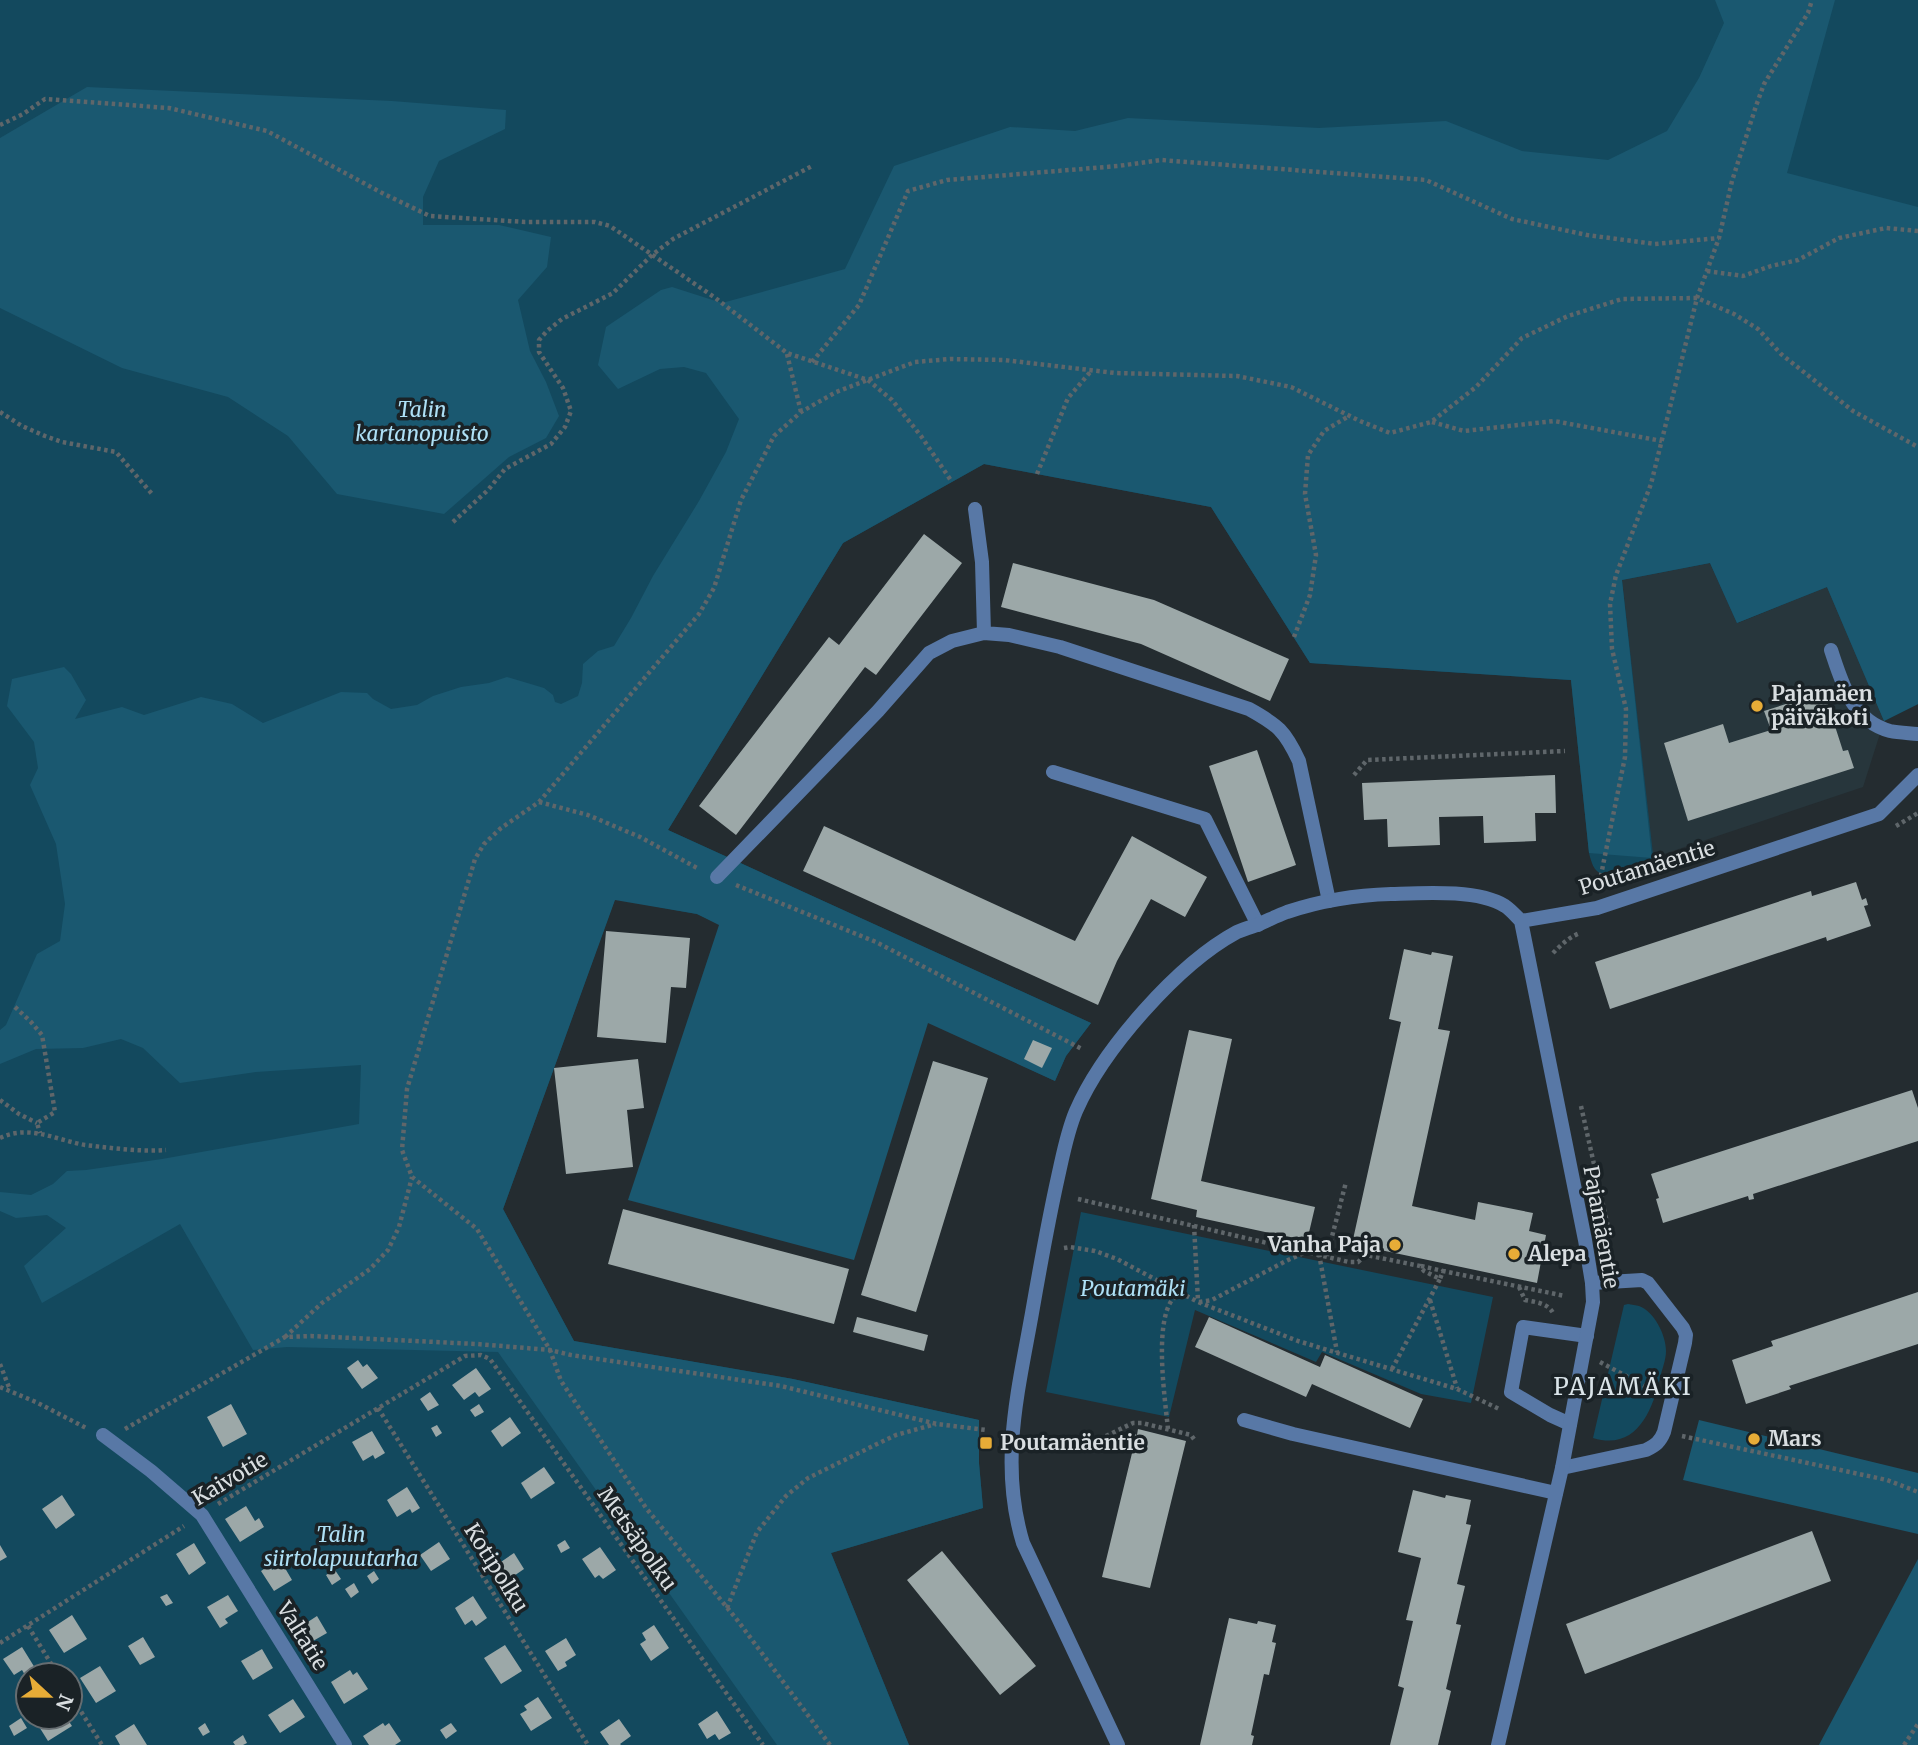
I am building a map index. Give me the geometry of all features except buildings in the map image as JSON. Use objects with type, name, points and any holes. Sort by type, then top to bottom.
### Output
[{"type":"street","points":[[975,509],[982,562],[984,633]]},
{"type":"street","points":[[717,877],[878,711],[929,653],[952,641],[984,633],[1009,635],[1060,647],[1249,709],[1274,723],[1289,739],[1299,761],[1329,901]]},
{"type":"street","points":[[1831,650],[1846,692],[1863,716],[1873,724],[1890,730],[1918,734]]},
{"type":"street","points":[[1054,772],[1205,819],[1258,925]]},
{"type":"street","name":"Poutamäentie","points":[[1521,921],[1597,908],[1879,814],[1918,775]]},
{"type":"street","points":[[1118,1745],[1023,1543],[1011,1483],[1010,1457],[1018,1391],[1049,1216],[1076,1112],[1095,1077],[1137,1018],[1192,964],[1241,930],[1286,912],[1329,901],[1435,892],[1494,901],[1505,906],[1521,921]]},
{"type":"street","name":"Pajamäentie","points":[[1498,1745],[1562,1468],[1592,1302],[1592,1283],[1521,921]]},
{"type":"street","points":[[1562,1468],[1646,1450],[1661,1440],[1685,1343],[1683,1328],[1648,1283],[1642,1280],[1592,1283]]},
{"type":"street","points":[[1570,1424],[1511,1392],[1523,1327],[1587,1336]]},
{"type":"street","points":[[1244,1420],[1293,1434],[1556,1493]]},
{"type":"street","name":"Valtatie","points":[[103,1436],[151,1471],[202,1515],[345,1745]]},
{"type":"path","points":[[1600,880],[1625,757],[1626,709],[1612,649],[1610,604],[1616,575],[1651,484],[1697,298],[1720,237],[1732,181],[1756,106],[1764,84],[1808,13],[1812,0]]},
{"type":"path","points":[[0,125],[45,99],[169,108],[267,131],[430,216],[525,222],[595,222],[610,226],[715,297],[787,354],[868,380],[899,409],[952,482]]},
{"type":"path","points":[[812,362],[859,305],[908,191],[947,180],[1161,160],[1361,174],[1426,180],[1512,219],[1587,235],[1655,244],[1720,237]]},
{"type":"path","points":[[453,522],[488,490],[505,469],[551,444],[565,427],[571,411],[563,388],[539,352],[539,340],[547,331],[562,319],[613,293],[652,255],[673,239],[812,166]]},
{"type":"path","points":[[1707,271],[1743,276],[1798,260],[1839,238],[1886,228],[1918,230]]},
{"type":"path","points":[[830,1745],[727,1608],[646,1508],[561,1381],[550,1350],[477,1229],[412,1177],[402,1150],[407,1089],[475,859],[484,844],[539,802],[699,614],[715,588],[741,500],[774,436],[801,412],[836,392],[915,362],[950,359],[1004,360],[1115,373],[1237,376],[1291,387],[1390,433],[1431,422],[1476,387],[1522,338],[1568,316],[1622,299],[1697,298],[1734,314],[1758,329],[1781,354],[1853,411],[1918,447]]},
{"type":"path","points":[[787,354],[801,412]]},
{"type":"path","points":[[1037,474],[1068,398],[1093,370]]},
{"type":"path","points":[[0,412],[22,426],[62,442],[116,452],[152,494]]},
{"type":"path","points":[[1294,637],[1310,595],[1316,555],[1305,494],[1308,455],[1324,431],[1350,416]]},
{"type":"path","points":[[1431,422],[1464,431],[1554,421],[1662,441]]},
{"type":"path","points":[[1354,775],[1367,760],[1565,751]]},
{"type":"path","points":[[539,802],[588,815],[640,837],[717,877],[876,942],[1082,1049]]},
{"type":"path","points":[[15,1007],[42,1035],[49,1068],[55,1111],[37,1123]]},
{"type":"path","points":[[0,1100],[37,1123],[40,1133]]},
{"type":"path","points":[[0,1138],[22,1132],[40,1133],[83,1144],[147,1152],[166,1150]]},
{"type":"path","points":[[0,1387],[103,1436],[120,1432],[285,1337],[322,1303],[370,1269],[388,1250],[399,1227],[412,1177]]},
{"type":"path","points":[[1327,1256],[1346,1182]]},
{"type":"path","points":[[1077,1199],[1349,1262],[1358,1262],[1366,1255],[1565,1296]]},
{"type":"path","points":[[1194,1226],[1198,1302]]},
{"type":"path","points":[[1066,1249],[1070,1247],[1095,1251],[1117,1259],[1198,1302],[1298,1341],[1457,1389],[1502,1411]]},
{"type":"path","points":[[1198,1302],[1213,1300],[1308,1251]]},
{"type":"path","points":[[1319,1254],[1337,1352]]},
{"type":"path","points":[[1420,1266],[1440,1279]]},
{"type":"path","points":[[1392,1369],[1443,1271]]},
{"type":"path","points":[[1168,1429],[1162,1379],[1163,1332],[1167,1311],[1173,1299],[1181,1293]]},
{"type":"path","points":[[1429,1299],[1457,1389]]},
{"type":"path","points":[[285,1337],[477,1344],[550,1350],[781,1387],[937,1424],[986,1430]]},
{"type":"path","points":[[1584,1354],[1630,1376],[1671,1401]]},
{"type":"path","name":"Kaivotie","points":[[0,1643],[378,1408],[465,1356],[481,1355]]},
{"type":"path","name":"Metsäpolku","points":[[481,1355],[490,1360],[763,1745]]},
{"type":"path","points":[[0,1364],[10,1391]]},
{"type":"path","name":"Kotipolku","points":[[378,1408],[588,1745]]},
{"type":"path","points":[[1087,1444],[1133,1423],[1191,1435],[1196,1442]]},
{"type":"path","points":[[727,1608],[757,1532],[786,1496],[808,1478],[886,1439],[937,1424]]},
{"type":"path","points":[[1664,1432],[1887,1480],[1918,1492]]},
{"type":"path","points":[[28,1626],[49,1661]]},
{"type":"path","points":[[84,1716],[102,1745]]},
{"type":"path","points":[[1904,1745],[1918,1724]]},
{"type":"shaded area","name":"Pajamäen päiväkoti","points":[[1710,563],[1738,623],[1828,586],[1884,721],[1863,787],[1652,858],[1622,580]]},
{"type":"green space","name":"Talin kartanopuisto","points":[[0,0],[1918,0],[1918,704],[1884,721],[1827,587],[1737,623],[1710,563],[1622,580],[1654,863],[1623,874],[1607,875],[1595,869],[1589,853],[1571,680],[1310,663],[1211,507],[984,464],[843,543],[668,830],[1091,1023],[1066,1056],[1055,1081],[697,914],[615,899],[503,1209],[574,1341],[793,1379],[979,1420],[983,1508],[831,1553],[909,1745],[0,1745]]},
{"type":"green space","points":[[1715,0],[1835,0],[1787,173],[1918,207],[1918,704],[1884,721],[1827,587],[1737,623],[1710,563],[1622,580],[1652,858],[1589,853],[1571,680],[1310,663],[1211,507],[984,464],[843,543],[668,830],[1091,1023],[1066,1056],[1055,1081],[928,1023],[854,1260],[628,1200],[719,925],[697,914],[615,900],[503,1209],[574,1341],[793,1379],[979,1420],[983,1508],[831,1553],[909,1745],[777,1745],[498,1352],[287,1347],[253,1350],[180,1224],[42,1303],[24,1266],[66,1228],[47,1215],[16,1218],[0,1211],[0,1192],[31,1195],[53,1184],[67,1171],[162,1159],[359,1124],[361,1065],[256,1072],[180,1083],[143,1048],[121,1039],[83,1048],[36,1049],[0,1064],[0,1030],[6,1025],[37,954],[60,941],[65,904],[56,844],[30,785],[38,768],[34,742],[7,706],[12,679],[64,667],[86,700],[75,719],[122,707],[144,715],[201,697],[232,704],[263,723],[341,692],[367,693],[391,709],[417,705],[433,696],[461,687],[507,677],[544,688],[553,695],[555,702],[561,704],[578,696],[583,664],[598,651],[614,646],[726,452],[739,419],[706,373],[684,367],[660,369],[618,389],[598,365],[606,327],[661,290],[672,287],[722,303],[845,269],[894,166],[1010,127],[1075,131],[1128,118],[1319,128],[1446,121],[1522,151],[1608,160],[1667,131],[1699,78],[1724,23]]},
{"type":"green space","points":[[87,87],[392,101],[506,110],[505,129],[439,161],[423,197],[423,225],[499,225],[551,237],[547,267],[518,300],[530,351],[559,416],[546,438],[509,457],[444,514],[337,494],[288,436],[228,397],[122,368],[0,308],[0,138]]},
{"type":"green space","name":"Poutamäki","points":[[1081,1212],[1493,1297],[1471,1403],[1421,1394],[1322,1352],[1316,1362],[1195,1310],[1169,1417],[1046,1392]]},
{"type":"green space","points":[[1624,1305],[1639,1306],[1650,1313],[1661,1331],[1666,1354],[1657,1391],[1647,1415],[1631,1434],[1608,1441],[1593,1438]]},
{"type":"green space","points":[[1699,1420],[1918,1473],[1918,1534],[1683,1480]]},
{"type":"green space","points":[[1918,1559],[1918,1745],[1819,1745],[1820,1743]]},
{"type":"place","name":"Pajamäen päiväkoti","points":[[1757,706]]},
{"type":"place","name":"Vanha Paja","points":[[1395,1245]]},
{"type":"place","name":"Alepa","points":[[1514,1254]]},
{"type":"place","name":"Mars","points":[[1754,1439]]},
{"type":"place","name":"Poutamäentie","points":[[986,1443]]},
{"type":"district","name":"PAJAMÄKI","points":[[1623,1387]]},
{"type":"park label","name":"Talin siirtolapuutarha","points":[[341,1547]]}]
